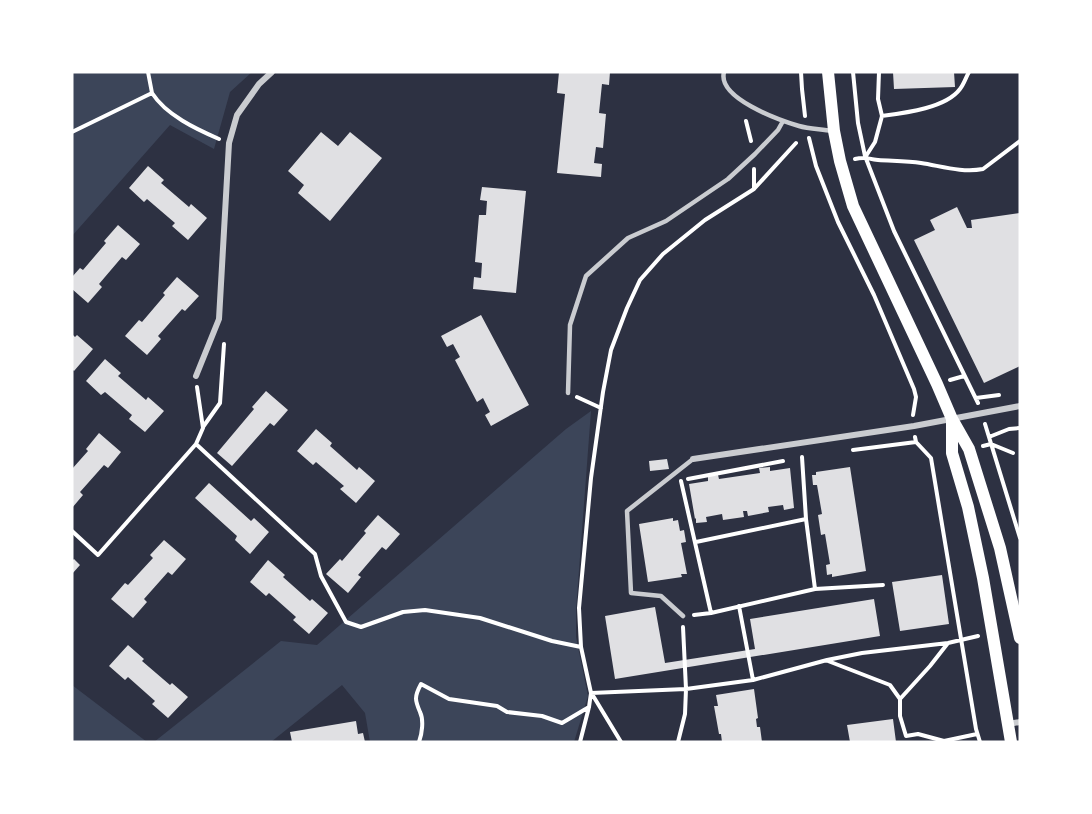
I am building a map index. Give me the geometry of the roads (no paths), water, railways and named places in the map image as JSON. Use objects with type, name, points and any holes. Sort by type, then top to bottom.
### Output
[{"type":"main road","points":[[828,72],[834,131],[853,206],[952,419],[969,449],[1000,548],[1020,638]]},
{"type":"main road","points":[[952,419],[952,453],[968,507],[1014,723],[1011,742]]},
{"type":"street","points":[[195,376],[219,319],[229,143],[237,115],[259,84],[272,72]]},
{"type":"street","points":[[693,459],[914,426],[1020,406]]},
{"type":"lane","points":[[724,72],[723,78],[727,88],[739,99],[758,110],[807,128],[834,131]]},
{"type":"lane","points":[[568,393],[570,325],[586,276],[628,238],[666,221],[728,179],[778,130],[783,121]]},
{"type":"lane","points":[[683,616],[661,596],[631,593],[627,511],[693,459]]}]
